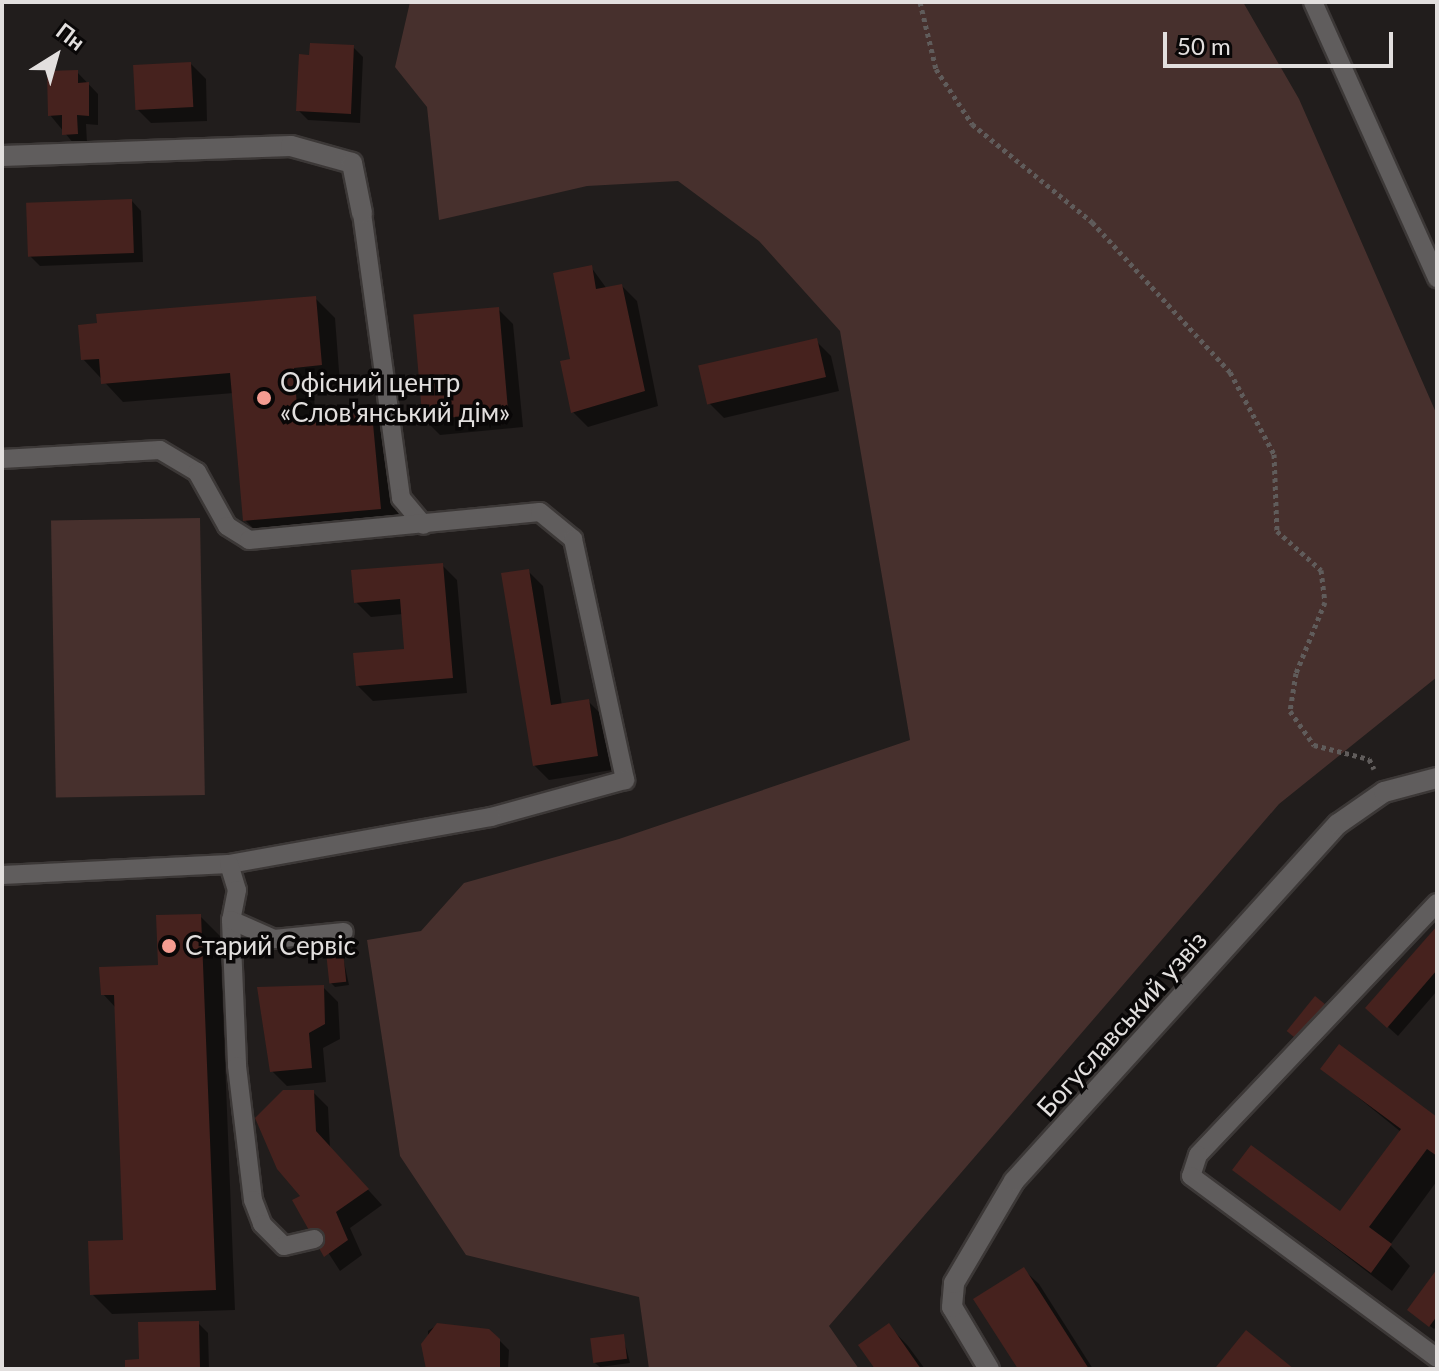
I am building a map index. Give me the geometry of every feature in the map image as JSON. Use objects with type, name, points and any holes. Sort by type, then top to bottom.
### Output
[{"type":"street","points":[[2,156],[291,146],[352,163],[362,213]]},
{"type":"street","name":"Богуславський узвіз","points":[[989,1369],[952,1307],[954,1283],[1014,1181],[1338,824],[1384,792],[1437,778]]},
{"type":"lane","points":[[1313,2],[1437,278]]},
{"type":"lane","points":[[362,213],[401,498],[424,525]]},
{"type":"lane","points":[[2,459],[160,450],[197,472],[227,526],[249,540],[540,512],[573,539],[625,780],[491,817],[229,864],[2,875]]},
{"type":"lane","points":[[229,864],[237,890],[231,920],[237,1066],[253,1200],[262,1224],[284,1246],[314,1239]]},
{"type":"lane","points":[[1437,903],[1198,1155],[1191,1176],[1437,1358]]},
{"type":"lane","points":[[231,920],[274,939],[344,932]]},
{"type":"path","points":[[920,2],[936,69],[972,124],[1092,222],[1230,372],[1274,454],[1277,531],[1321,570],[1325,602],[1296,673],[1290,711],[1314,745],[1369,759],[1384,792]]},
{"type":"shaded area","points":[[410,2],[1243,2],[1299,99],[1437,415],[1437,677],[1279,804],[829,1326],[859,1369],[649,1369],[639,1297],[466,1255],[400,1156],[367,940],[421,931],[464,883],[619,839],[910,740],[840,331],[759,241],[678,181],[587,186],[439,220],[427,107],[395,67]]},
{"type":"shaded area","points":[[200,518],[205,795],[56,798],[51,521]]},
{"type":"building","points":[[310,43],[354,45],[351,114],[296,111],[299,54],[309,55]]},
{"type":"building","points":[[191,62],[193,107],[135,110],[133,65]]},
{"type":"building","points":[[78,70],[78,83],[89,82],[89,116],[77,115],[78,134],[62,135],[62,115],[48,116],[47,71]]},
{"type":"building","points":[[132,199],[134,253],[28,257],[26,203]]},
{"type":"building","points":[[592,265],[596,289],[622,284],[645,391],[571,413],[560,361],[570,359],[553,273]]},
{"type":"building","name":"Офісний центр «Слов'янський дім»","points":[[316,296],[322,365],[294,368],[298,419],[372,413],[381,509],[243,521],[230,373],[101,384],[99,359],[81,360],[78,325],[97,323],[96,314]]},
{"type":"building","points":[[499,307],[508,413],[423,420],[413,314]]},
{"type":"building","points":[[817,338],[826,377],[707,404],[698,365]]},
{"type":"building","points":[[443,563],[453,678],[356,686],[353,653],[404,649],[400,599],[354,603],[351,570]]},
{"type":"building","points":[[529,569],[551,705],[589,699],[598,756],[533,766],[501,573]]},
{"type":"building","points":[[201,914],[216,1290],[90,1295],[88,1241],[123,1240],[114,995],[101,995],[99,967],[158,965],[156,915]]},
{"type":"building","points":[[1437,926],[1437,970],[1387,1028],[1365,1008]]},
{"type":"building","points":[[343,951],[346,982],[329,984],[326,953]]},
{"type":"building","points":[[324,985],[325,1024],[309,1033],[312,1068],[270,1072],[257,987]]},
{"type":"building","points":[[1315,996],[1325,1004],[1297,1039],[1287,1031]]},
{"type":"building","points":[[1339,1044],[1437,1117],[1437,1156],[1427,1149],[1369,1227],[1392,1244],[1371,1273],[1232,1170],[1251,1145],[1340,1211],[1401,1129],[1320,1069]]},
{"type":"building","points":[[283,1090],[314,1090],[316,1131],[369,1189],[336,1212],[348,1240],[324,1257],[292,1200],[300,1196],[277,1169],[255,1118]]},
{"type":"building","points":[[1024,1267],[1089,1369],[1018,1369],[973,1299]]},
{"type":"building","points":[[1437,1269],[1437,1316],[1429,1327],[1407,1310]]},
{"type":"building","points":[[199,1321],[200,1369],[125,1369],[125,1360],[139,1359],[138,1322]]},
{"type":"building","points":[[437,1323],[489,1329],[500,1339],[500,1369],[426,1369],[421,1344]]},
{"type":"building","points":[[889,1323],[921,1369],[875,1369],[858,1345]]},
{"type":"building","points":[[1246,1330],[1294,1369],[1216,1367]]},
{"type":"building","points":[[624,1334],[627,1359],[593,1363],[590,1338]]},
{"type":"place","name":"Офісний центр «Слов'янський дім»","points":[[264,398]]},
{"type":"place","name":"Старий Сервіс","points":[[169,946]]}]
